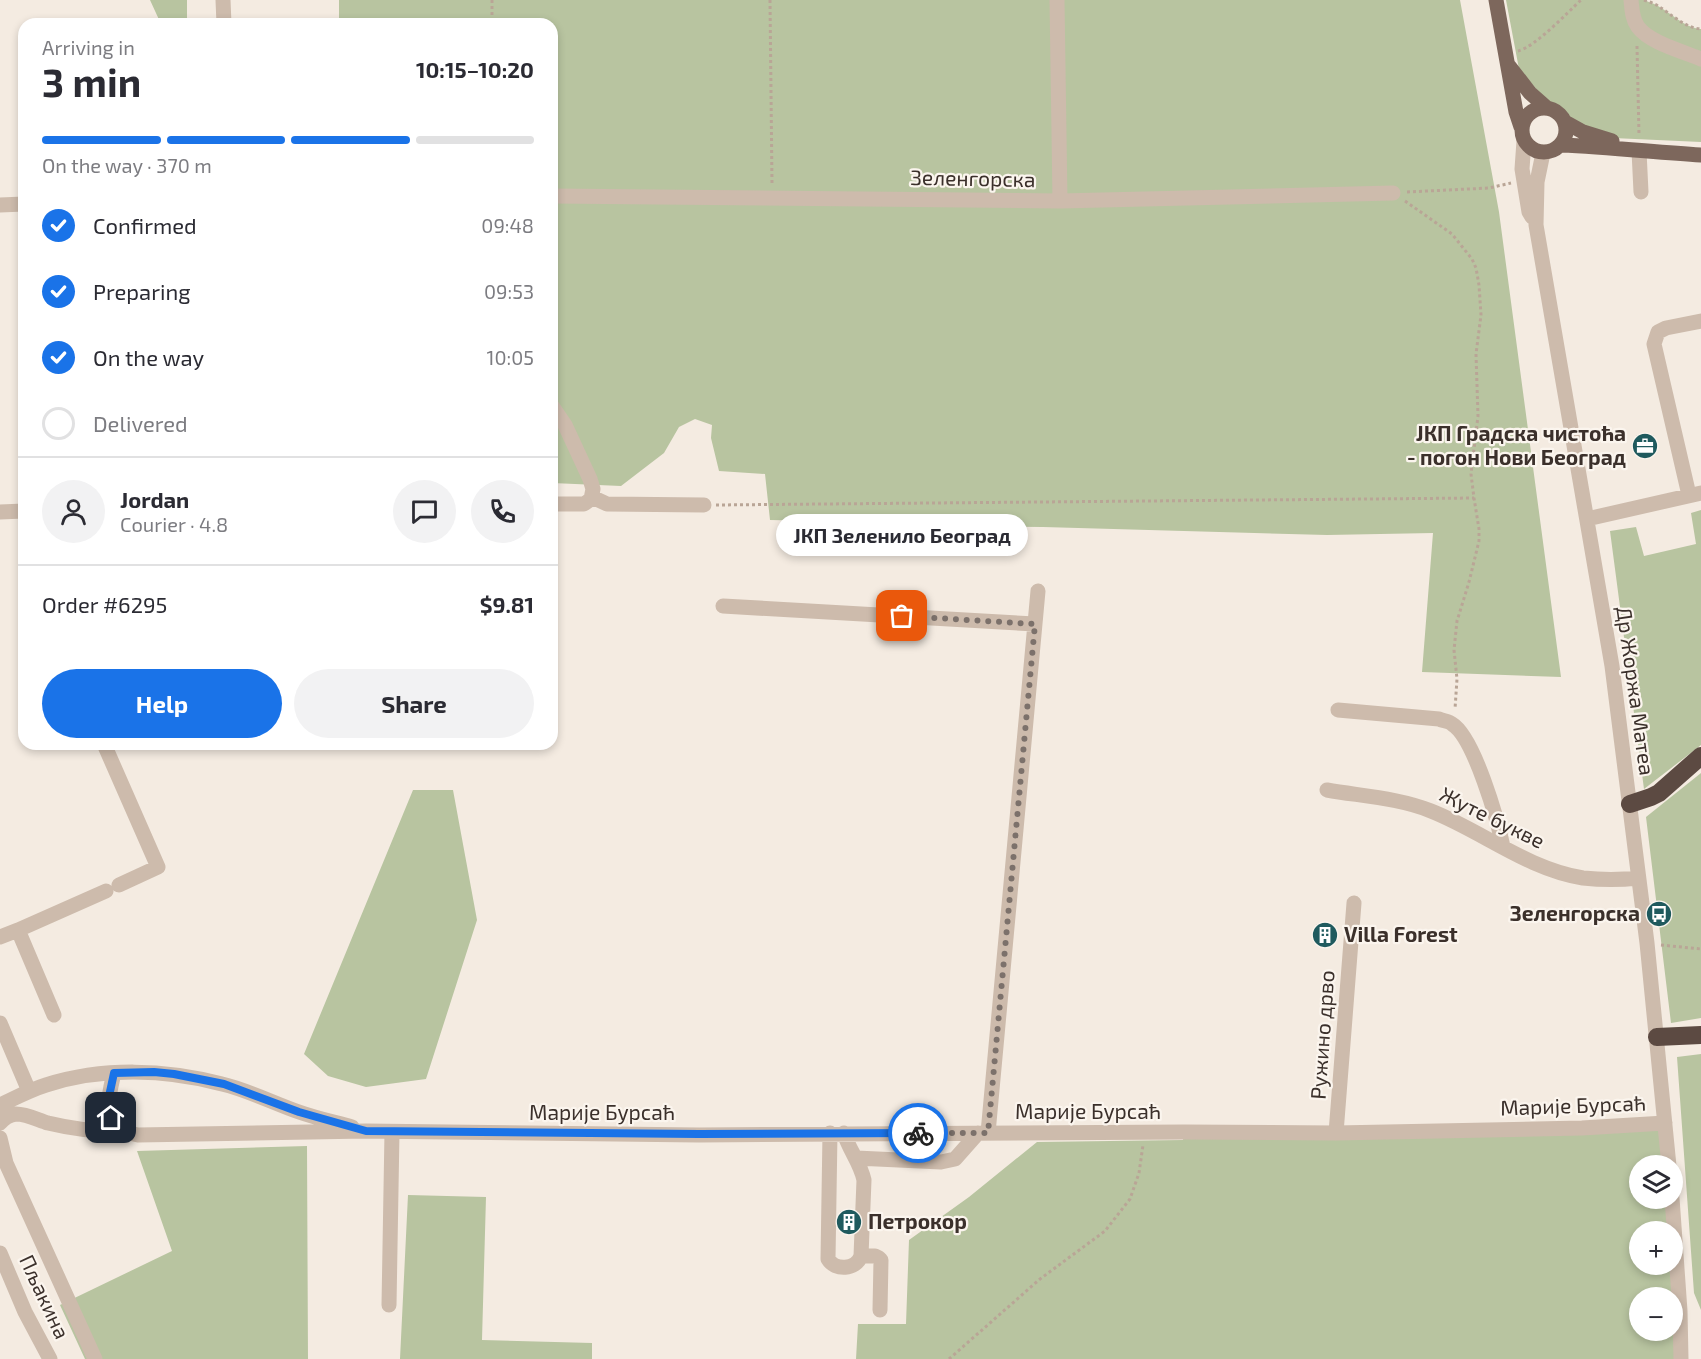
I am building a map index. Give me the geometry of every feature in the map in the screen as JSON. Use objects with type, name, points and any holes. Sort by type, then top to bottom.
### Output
[{"type":"highway","points":[[1630,804],[1651,798],[1659,793],[1701,756]]},
{"type":"highway","points":[[1657,1037],[1701,1035]]},
{"type":"main road","name":"Др Жоржа Матеа","points":[[1496,0],[1511,58],[1516,112],[1523,134]]},
{"type":"main road","name":"Др Жоржа Матеа","points":[[1511,58],[1530,93],[1547,108]]},
{"type":"main road","points":[[1547,108],[1555,110],[1565,122],[1566,135],[1556,149],[1543,153],[1529,147],[1523,134],[1527,114],[1533,110],[1547,108]]},
{"type":"main road","points":[[1565,122],[1583,132],[1614,142],[1622,148]]},
{"type":"main road","points":[[1561,145],[1622,148],[1640,145],[1701,155]]},
{"type":"street","points":[[223,0],[224,18]]},
{"type":"street","points":[[1057,0],[1060,201]]},
{"type":"street","points":[[1631,0],[1632,14],[1637,26],[1649,38],[1701,59]]},
{"type":"street","name":"Др Жоржа Матеа","points":[[1523,134],[1523,179],[1529,212],[1536,225]]},
{"type":"street","points":[[1640,145],[1641,192]]},
{"type":"street","name":"Др Жоржа Матеа","points":[[1543,153],[1537,182],[1536,225],[1610,655],[1647,943],[1668,1155]]},
{"type":"street","name":"Зеленгорска","points":[[558,196],[1060,201],[1393,193]]},
{"type":"street","points":[[0,205],[18,204]]},
{"type":"street","points":[[1587,519],[1695,494],[1654,345],[1658,332],[1666,328],[1701,321]]},
{"type":"street","points":[[558,415],[592,484],[590,501],[584,504],[558,504]]},
{"type":"street","points":[[592,497],[607,504],[704,505]]},
{"type":"street","points":[[0,512],[18,511]]},
{"type":"street","points":[[856,1158],[941,1162],[956,1159],[983,1133],[1038,591]]},
{"type":"street","points":[[723,606],[1035,624]]},
{"type":"street","points":[[1338,710],[1439,719],[1452,724],[1470,748],[1496,817],[1503,847]]},
{"type":"street","points":[[0,937],[158,867],[107,750]]},
{"type":"street","name":"Жуте букве","points":[[1327,790],[1422,807],[1532,861],[1571,875],[1609,880],[1638,878]]},
{"type":"street","name":"Ружино дрво","points":[[1336,1133],[1354,903]]},
{"type":"street","points":[[18,930],[54,1015]]},
{"type":"street","points":[[0,1023],[29,1091]]},
{"type":"street","name":"Марије Бурсаћ","points":[[0,1105],[29,1091],[70,1079],[114,1073],[154,1072],[224,1084],[299,1112],[366,1131]]},
{"type":"street","points":[[114,1073],[108,1101],[114,1124],[120,1131]]},
{"type":"street","name":"Марије Бурсаћ","points":[[0,1123],[5,1117],[21,1114],[78,1131],[120,1131],[138,1135],[366,1131],[687,1134],[1336,1133],[1582,1128],[1665,1123]]},
{"type":"street","points":[[389,1305],[392,1132]]},
{"type":"street","points":[[837,1133],[856,1158],[864,1180],[861,1256],[858,1263],[852,1267],[835,1266],[828,1259],[837,1133]]},
{"type":"street","points":[[0,1138],[6,1163],[95,1359]]},
{"type":"street","points":[[1673,1209],[1681,1359]]},
{"type":"street","name":"Пљакина","points":[[0,1253],[25,1312],[50,1359]]},
{"type":"street","points":[[861,1256],[874,1256],[881,1260],[880,1310]]},
{"type":"path","points":[[492,0],[492,18]]},
{"type":"path","points":[[770,0],[773,198]]},
{"type":"path","points":[[1511,58],[1527,48],[1581,0]]},
{"type":"path","points":[[1644,0],[1657,5],[1673,17],[1696,28],[1701,28]]},
{"type":"path","points":[[1637,26],[1640,145]]},
{"type":"path","points":[[1393,193],[1490,188],[1523,179]]},
{"type":"path","points":[[1393,193],[1452,234],[1472,259],[1476,268],[1481,315],[1476,354],[1478,416],[1471,474],[1479,541],[1457,621],[1454,650],[1456,697],[1452,724]]},
{"type":"path","points":[[704,505],[1474,498]]},
{"type":"path","points":[[1647,943],[1701,949]]},
{"type":"path","points":[[949,1359],[1040,1279],[1105,1231],[1130,1199],[1139,1173],[1144,1132]]},
{"type":"green space","points":[[150,0],[187,0],[187,18],[158,18]]},
{"type":"green space","points":[[339,0],[1460,0],[1499,212],[1561,677],[1422,672],[1433,533],[1327,535],[770,520],[765,474],[719,471],[711,438],[712,425],[695,419],[679,427],[664,453],[621,486],[558,483],[558,18],[339,18]]},
{"type":"green space","points":[[1506,0],[1644,0],[1658,6],[1689,26],[1701,29],[1701,142],[1613,138],[1568,119],[1560,109],[1549,104],[1519,69]]},
{"type":"green space","points":[[1701,510],[1701,745],[1644,789],[1610,531],[1636,527],[1644,556],[1696,544],[1691,513]]},
{"type":"green space","points":[[1701,773],[1701,1018],[1671,1023],[1646,817]]},
{"type":"green space","points":[[413,790],[453,790],[477,920],[426,1079],[366,1087],[328,1076],[304,1054]]},
{"type":"green space","points":[[1701,1054],[1701,1310],[1694,1293],[1677,1057]]},
{"type":"green space","points":[[1665,1123],[1668,1155],[1629,1155],[1629,1209],[1672,1209],[1672,1221],[1629,1221],[1629,1275],[1676,1275],[1676,1287],[1629,1287],[1629,1341],[1680,1341],[1681,1359],[856,1359],[858,1324],[906,1324],[909,1240],[969,1197],[1037,1142],[1183,1140],[1184,1132]]},
{"type":"green space","points":[[307,1146],[308,1359],[85,1359],[60,1305],[172,1251],[137,1151]]},
{"type":"green space","points":[[408,1195],[486,1197],[482,1340],[592,1343],[592,1359],[400,1359]]},
{"type":"way so far","points":[[902,616],[1035,624],[988,1133],[918,1133]]},
{"type":"place","name":"ЈКП Градска чистоћа - погон Нови Београд","points":[[1645,446]]},
{"type":"place","name":"ЈКП Зеленило Београд","points":[[902,616]]},
{"type":"place","name":"Зеленгорска","points":[[1659,914]]},
{"type":"place","name":"Villa Forest","points":[[1325,935]]},
{"type":"place","name":"Петрокор","points":[[849,1222]]},
{"type":"route","points":[[111,1118],[108,1101],[114,1073],[154,1072],[224,1084],[299,1112],[366,1131],[918,1133]]}]
